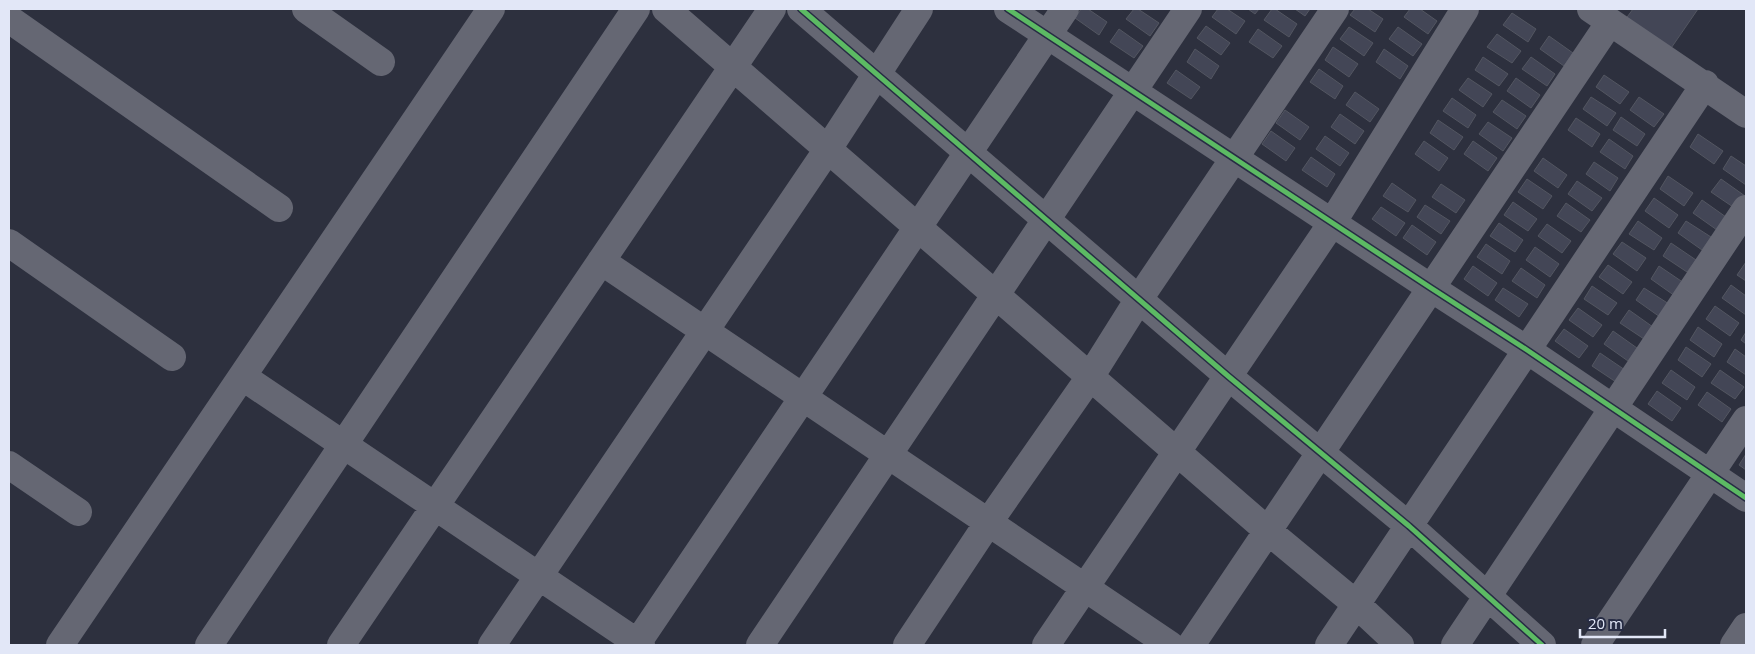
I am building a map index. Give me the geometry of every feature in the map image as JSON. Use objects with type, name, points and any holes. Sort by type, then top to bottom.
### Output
[{"type":"street","points":[[306,9],[381,62]]},
{"type":"street","points":[[60,645],[491,9]]},
{"type":"street","points":[[209,645],[342,444],[518,187],[636,9]]},
{"type":"street","points":[[666,9],[1176,452],[1356,604],[1400,645]]},
{"type":"street","points":[[341,645],[772,9]]},
{"type":"street","points":[[800,9],[1228,376],[1409,526],[1542,645]]},
{"type":"street","points":[[492,645],[828,149],[919,9]]},
{"type":"street","points":[[1008,9],[1527,350],[1746,498]]},
{"type":"street","points":[[243,377],[638,644],[1065,9]]},
{"type":"street","points":[[760,645],[1188,9]]},
{"type":"street","points":[[907,645],[988,523],[1090,377],[1139,299],[1335,9]]},
{"type":"street","points":[[1046,645],[1332,223],[1465,9]]},
{"type":"street","points":[[1191,645],[1431,288],[1601,15],[1705,84],[1746,114]]},
{"type":"street","points":[[9,19],[279,208]]},
{"type":"street","points":[[1329,645],[1705,84]]},
{"type":"street","points":[[1455,645],[1746,209]]},
{"type":"street","points":[[9,243],[172,357]]},
{"type":"street","points":[[601,261],[1170,645]]},
{"type":"street","points":[[1595,645],[1746,420]]},
{"type":"street","points":[[9,465],[78,512]]},
{"type":"street","points":[[1734,645],[1746,627]]},
{"type":"building","points":[[1081,9],[1088,9],[1107,22],[1099,35],[1075,18]]},
{"type":"building","points":[[1134,9],[1138,9],[1159,23],[1150,36],[1126,19]]},
{"type":"building","points":[[1218,9],[1227,9],[1245,21],[1236,34],[1212,17]]},
{"type":"building","points":[[1248,9],[1259,9],[1255,14]]},
{"type":"building","points":[[1272,9],[1275,9],[1297,24],[1289,37],[1264,20]]},
{"type":"building","points":[[1295,9],[1310,9],[1305,16]]},
{"type":"building","points":[[1355,9],[1368,9],[1383,19],[1375,32],[1350,15]]},
{"type":"building","points":[[1410,9],[1420,9],[1437,21],[1428,34],[1404,17]]},
{"type":"building","points":[[1633,9],[1698,9],[1667,54],[1622,24]]},
{"type":"building","points":[[1512,13],[1536,29],[1528,42],[1503,25]]},
{"type":"building","points":[[1206,26],[1230,43],[1221,55],[1197,38]]},
{"type":"building","points":[[1349,27],[1373,43],[1364,56],[1340,39]]},
{"type":"building","points":[[1398,27],[1422,44],[1413,56],[1389,39]]},
{"type":"building","points":[[1119,29],[1143,46],[1134,58],[1110,42]]},
{"type":"building","points":[[1258,29],[1282,46],[1273,58],[1249,42]]},
{"type":"building","points":[[1497,34],[1521,51],[1512,63],[1487,47]]},
{"type":"building","points":[[1549,36],[1573,53],[1564,66],[1540,49]]},
{"type":"building","points":[[1333,47],[1358,64],[1349,77],[1325,60]]},
{"type":"building","points":[[1195,49],[1219,66],[1211,79],[1187,62]]},
{"type":"building","points":[[1384,49],[1408,66],[1400,79],[1376,62]]},
{"type":"building","points":[[1483,57],[1508,74],[1499,86],[1475,70]]},
{"type":"building","points":[[1531,57],[1555,74],[1547,86],[1522,69]]},
{"type":"building","points":[[1319,69],[1343,86],[1335,99],[1310,82]]},
{"type":"building","points":[[1176,70],[1200,87],[1191,99],[1167,83]]},
{"type":"building","points":[[1604,75],[1629,92],[1620,104],[1596,87]]},
{"type":"building","points":[[1468,78],[1492,94],[1483,107],[1459,90]]},
{"type":"building","points":[[1516,78],[1540,95],[1531,108],[1507,91]]},
{"type":"building","points":[[1355,92],[1379,109],[1370,122],[1346,105]]},
{"type":"building","points":[[1591,97],[1616,113],[1607,126],[1583,109]]},
{"type":"building","points":[[1639,97],[1664,114],[1654,127],[1630,110]]},
{"type":"building","points":[[1452,98],[1476,115],[1468,128],[1443,111]]},
{"type":"building","points":[[1502,100],[1526,116],[1517,129],[1493,112]]},
{"type":"building","points":[[1285,110],[1309,127],[1300,140],[1276,123]]},
{"type":"building","points":[[1340,114],[1364,131],[1355,144],[1331,127]]},
{"type":"building","points":[[1621,117],[1645,134],[1637,146],[1613,130]]},
{"type":"building","points":[[1576,118],[1600,134],[1592,147],[1568,130]]},
{"type":"building","points":[[1438,120],[1463,137],[1454,150],[1430,133]]},
{"type":"building","points":[[1488,122],[1512,138],[1503,151],[1479,134]]},
{"type":"building","points":[[1271,131],[1295,148],[1286,161],[1262,144]]},
{"type":"building","points":[[1698,134],[1723,151],[1714,164],[1690,147]]},
{"type":"building","points":[[1325,136],[1349,153],[1340,166],[1316,149]]},
{"type":"building","points":[[1609,139],[1633,156],[1625,169],[1600,152]]},
{"type":"building","points":[[1424,141],[1448,158],[1439,171],[1415,154]]},
{"type":"building","points":[[1473,141],[1497,158],[1488,171],[1464,154]]},
{"type":"building","points":[[1731,156],[1746,166],[1746,185],[1723,169]]},
{"type":"building","points":[[1311,157],[1335,174],[1327,187],[1302,170]]},
{"type":"building","points":[[1543,158],[1567,175],[1558,188],[1534,171]]},
{"type":"building","points":[[1594,162],[1618,178],[1610,191],[1586,174]]},
{"type":"building","points":[[1668,176],[1693,193],[1684,206],[1660,189]]},
{"type":"building","points":[[1527,179],[1552,196],[1543,209],[1518,192]]},
{"type":"building","points":[[1721,179],[1745,196],[1736,209],[1711,192]]},
{"type":"building","points":[[1577,181],[1602,198],[1592,211],[1568,194]]},
{"type":"building","points":[[1392,183],[1416,200],[1408,212],[1383,196]]},
{"type":"building","points":[[1441,184],[1465,200],[1456,213],[1432,197]]},
{"type":"building","points":[[1654,198],[1678,215],[1669,228],[1645,211]]},
{"type":"building","points":[[1702,200],[1726,217],[1717,230],[1693,213]]},
{"type":"building","points":[[1513,202],[1537,219],[1528,231],[1504,215]]},
{"type":"building","points":[[1566,203],[1590,220],[1581,232],[1557,216]]},
{"type":"building","points":[[1425,205],[1450,221],[1441,234],[1417,217]]},
{"type":"building","points":[[1381,207],[1405,223],[1396,236],[1372,219]]},
{"type":"building","points":[[1638,221],[1662,238],[1654,250],[1629,234]]},
{"type":"building","points":[[1686,221],[1711,237],[1702,250],[1678,233]]},
{"type":"building","points":[[1499,223],[1523,240],[1515,252],[1490,236]]},
{"type":"building","points":[[1547,224],[1571,241],[1562,253],[1538,236]]},
{"type":"building","points":[[1412,225],[1436,242],[1427,255],[1403,238]]},
{"type":"building","points":[[1622,242],[1646,258],[1637,271],[1613,254]]},
{"type":"building","points":[[1671,243],[1696,260],[1687,272],[1663,256]]},
{"type":"building","points":[[1486,244],[1510,261],[1502,274],[1477,257]]},
{"type":"building","points":[[1535,247],[1559,264],[1550,277],[1526,260]]},
{"type":"building","points":[[1746,262],[1746,281],[1737,275]]},
{"type":"building","points":[[1608,265],[1632,282],[1623,294],[1599,277]]},
{"type":"building","points":[[1473,266],[1497,283],[1488,296],[1464,279]]},
{"type":"building","points":[[1659,266],[1684,283],[1675,296],[1651,279]]},
{"type":"building","points":[[1521,268],[1545,285],[1537,298],[1512,281]]},
{"type":"building","points":[[1731,285],[1746,296],[1746,315],[1722,298]]},
{"type":"building","points":[[1592,286],[1617,303],[1608,315],[1584,299]]},
{"type":"building","points":[[1503,288],[1528,304],[1519,317],[1495,300]]},
{"type":"building","points":[[1644,288],[1669,304],[1660,317],[1636,300]]},
{"type":"building","points":[[1715,306],[1739,323],[1730,336],[1706,319]]},
{"type":"building","points":[[1578,308],[1602,325],[1593,337],[1569,320]]},
{"type":"building","points":[[1629,310],[1653,327],[1644,339],[1620,323]]},
{"type":"building","points":[[1698,327],[1722,344],[1714,357],[1690,340]]},
{"type":"building","points":[[1564,329],[1588,346],[1579,358],[1555,341]]},
{"type":"building","points":[[1613,331],[1637,348],[1628,361],[1604,344]]},
{"type":"building","points":[[1746,332],[1746,344],[1741,340]]},
{"type":"building","points":[[1686,347],[1711,364],[1702,377],[1678,360]]},
{"type":"building","points":[[1735,349],[1746,357],[1746,375],[1727,362]]},
{"type":"building","points":[[1600,353],[1625,370],[1616,382],[1592,366]]},
{"type":"building","points":[[1671,370],[1695,387],[1687,400],[1662,383]]},
{"type":"building","points":[[1720,370],[1744,387],[1735,399],[1711,383]]},
{"type":"building","points":[[1657,391],[1681,408],[1672,421],[1648,404]]},
{"type":"building","points":[[1707,392],[1731,409],[1722,422],[1698,405]]},
{"type":"building","points":[[1746,454],[1746,470],[1739,465]]},
{"type":"cycle path","points":[[801,9],[1228,376],[1409,526],[1542,645]]},
{"type":"cycle path","points":[[1008,9],[1527,350],[1746,498]]}]
